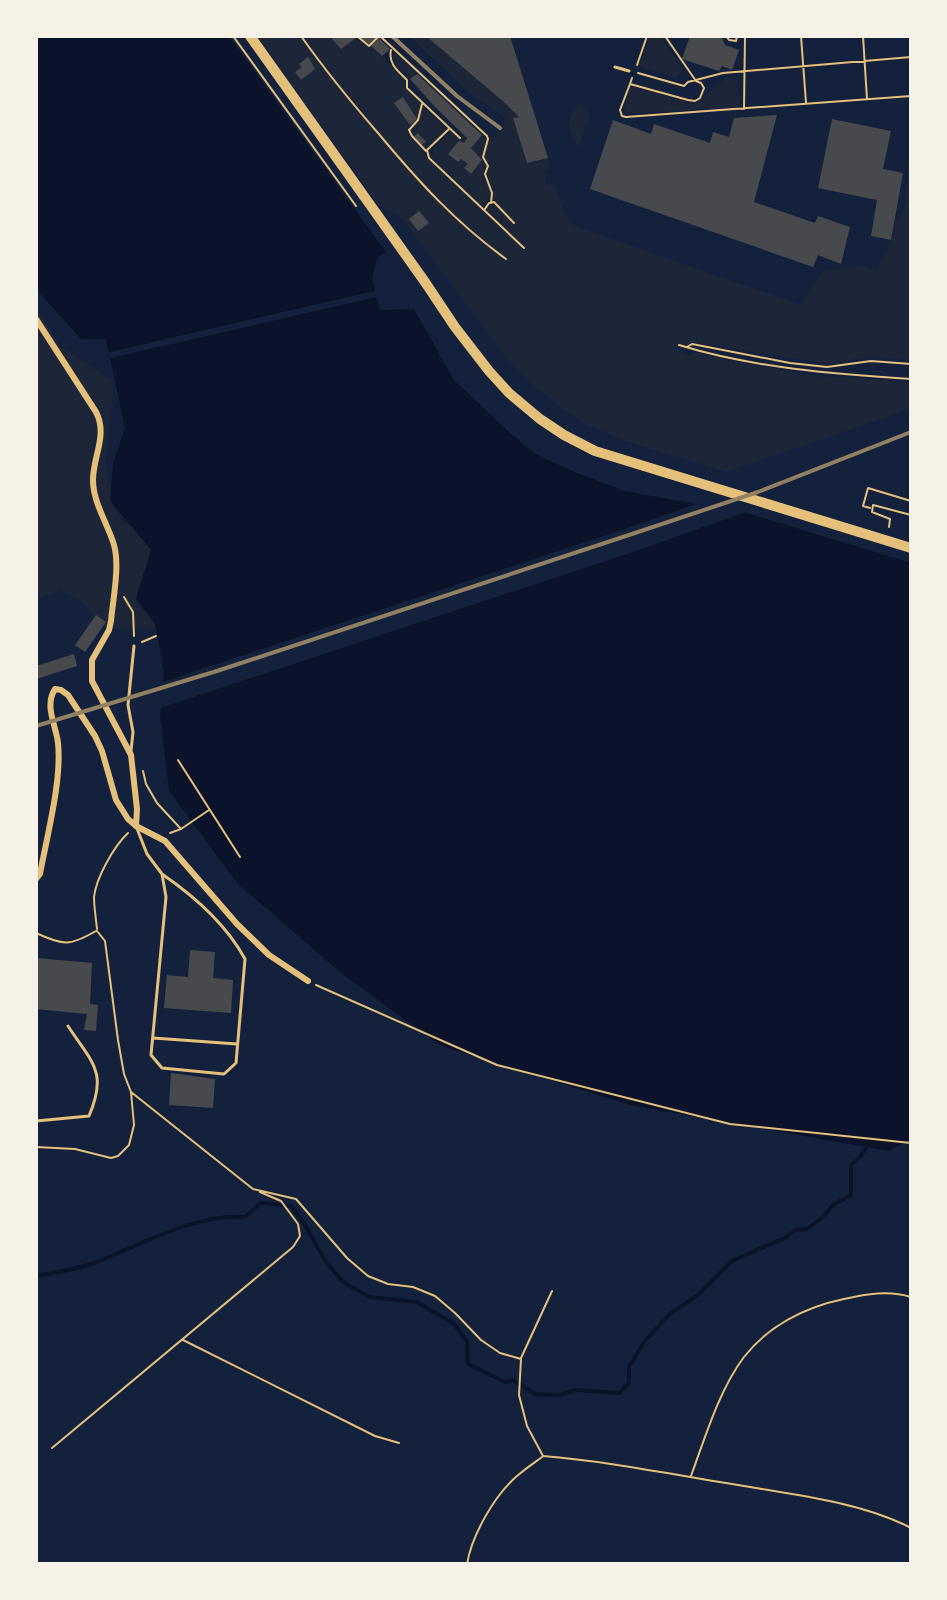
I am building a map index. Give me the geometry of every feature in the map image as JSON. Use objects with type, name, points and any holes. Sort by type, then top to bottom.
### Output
[{"type":"main road","points":[[250,36],[455,327],[509,393],[540,419],[595,451],[911,548]]},
{"type":"street","points":[[36,319],[101,424],[93,483],[116,555],[111,621],[92,660],[92,681],[131,758],[136,826]]},
{"type":"street","points":[[36,879],[40,874],[57,775],[58,744],[50,710],[50,697],[55,689],[68,695],[95,736],[122,811],[136,826],[165,841],[237,924],[269,955],[308,981]]},
{"type":"lane","points":[[615,67],[632,71]]},
{"type":"lane","points":[[131,758],[133,732],[128,705],[134,646]]},
{"type":"lane","points":[[136,826],[147,854],[162,874],[188,892],[213,917],[245,959],[236,1063],[224,1074],[162,1068],[151,1055],[166,897],[162,874]]},
{"type":"lane","points":[[36,1121],[89,1116],[98,1094],[97,1070],[68,1026]]},
{"type":"lane","points":[[153,1038],[237,1044]]},
{"type":"path","points":[[233,36],[358,210]]},
{"type":"path","points":[[301,36],[345,94],[430,194],[470,232],[506,259]]},
{"type":"path","points":[[357,36],[369,46],[379,36],[487,136],[483,157],[488,166],[485,174],[492,193],[491,203],[484,210]]},
{"type":"path","points":[[647,36],[632,71],[620,110],[622,116],[911,96]]},
{"type":"path","points":[[630,84],[695,101],[700,98],[704,88],[665,36]]},
{"type":"path","points":[[728,37],[736,41],[737,36]]},
{"type":"path","points":[[744,109],[745,36]]},
{"type":"path","points":[[801,36],[806,104]]},
{"type":"path","points":[[863,36],[867,99]]},
{"type":"path","points":[[392,49],[392,65],[407,80],[407,88],[460,138]]},
{"type":"path","points":[[632,71],[684,86],[688,82],[723,73],[911,57]]},
{"type":"path","points":[[422,103],[418,120],[409,130],[421,147],[427,150]]},
{"type":"path","points":[[427,150],[450,129]]},
{"type":"path","points":[[427,150],[429,158],[524,248]]},
{"type":"path","points":[[491,203],[500,207],[514,223]]},
{"type":"path","points":[[686,348],[692,344],[827,367],[871,361],[911,364]]},
{"type":"path","points":[[679,345],[775,366],[911,379]]},
{"type":"path","points":[[911,501],[868,488],[863,506],[871,508],[875,505],[911,515]]},
{"type":"path","points":[[871,508],[872,512],[890,519],[886,540]]},
{"type":"path","points":[[124,597],[133,612],[134,646],[156,636]]},
{"type":"path","points":[[131,758],[141,762],[146,784],[157,803],[181,829]]},
{"type":"path","points":[[178,760],[240,857]]},
{"type":"path","points":[[168,834],[210,809]]},
{"type":"path","points":[[36,1147],[75,1149],[111,1158],[118,1156],[129,1145],[134,1125],[131,1092],[124,1074],[118,1040],[105,941],[97,931],[94,894],[104,867],[136,826]]},
{"type":"path","points":[[36,933],[52,941],[74,943],[97,931]]},
{"type":"path","points":[[308,981],[497,1065],[730,1124],[911,1143]]},
{"type":"path","points":[[52,1448],[293,1247],[300,1236],[298,1224],[281,1201],[255,1189],[131,1092]]},
{"type":"path","points":[[255,1189],[296,1199],[347,1258],[368,1276],[435,1296],[481,1340],[500,1353],[521,1359]]},
{"type":"path","points":[[543,1456],[527,1426],[519,1395],[521,1359],[552,1291]]},
{"type":"path","points":[[690,1478],[725,1389],[744,1357],[778,1324],[824,1303],[861,1295],[873,1293],[911,1297]]},
{"type":"path","points":[[181,1340],[375,1436],[399,1443]]},
{"type":"path","points":[[467,1564],[470,1547],[496,1500],[515,1477],[543,1456],[617,1464],[832,1502],[911,1528]]},
{"type":"shaded area","points":[[36,36],[229,36],[386,252],[378,257],[372,278],[380,310],[414,309],[454,380],[535,454],[624,491],[747,513],[911,563],[911,1139],[888,1151],[630,1105],[441,1046],[341,973],[237,883],[169,791],[160,716],[164,673],[162,661],[155,624],[136,599],[151,550],[110,501],[113,462],[125,428],[106,339],[81,339],[36,289]],"holes":[[[628,528],[643,536],[636,551],[621,543]],[[208,672],[213,687],[197,693],[192,677]]]},
{"type":"shaded area","points":[[257,36],[336,36],[332,40],[341,49],[356,38],[368,48],[371,46],[405,80],[405,88],[421,104],[417,119],[403,97],[395,103],[410,125],[408,134],[428,158],[501,227],[503,225],[486,209],[490,204],[494,204],[509,220],[511,218],[493,200],[486,173],[489,166],[485,161],[487,167],[483,177],[489,196],[484,208],[431,157],[433,149],[449,131],[460,138],[463,135],[467,138],[464,143],[459,141],[448,154],[458,162],[461,159],[468,164],[465,168],[471,174],[482,160],[471,148],[482,135],[486,138],[495,136],[506,119],[465,89],[409,36],[426,36],[519,117],[514,119],[527,163],[548,158],[550,169],[544,171],[547,185],[555,184],[564,212],[575,226],[801,305],[823,270],[864,266],[878,271],[906,201],[911,155],[911,360],[872,356],[828,364],[692,342],[685,346],[680,344],[677,351],[691,356],[693,353],[814,376],[911,382],[911,409],[726,472],[626,441],[582,423],[536,388],[505,356],[403,220],[380,207]]},
{"type":"shaded area","points":[[650,36],[660,36],[681,68],[678,77],[641,67]]},
{"type":"shaded area","points":[[394,50],[417,74],[410,79],[400,70],[395,63]]},
{"type":"shaded area","points":[[726,78],[737,79],[740,107],[626,114],[624,108],[633,86],[694,103]]},
{"type":"shaded area","points":[[579,105],[585,107],[590,115],[579,146],[570,124],[572,114]]},
{"type":"shaded area","points":[[423,106],[447,130],[426,149],[421,145],[426,142],[419,133],[414,136],[411,130]]},
{"type":"shaded area","points":[[36,306],[60,346],[114,382],[105,471],[119,518],[142,533],[166,543],[158,628],[108,628],[78,599],[60,590],[36,600]]},
{"type":"pier","points":[[379,290],[381,296],[106,359],[105,353]]},
{"type":"pier","points":[[704,501],[751,510],[157,709],[159,683]]},
{"type":"building","points":[[336,36],[356,38],[341,49],[332,39]]},
{"type":"building","points":[[358,36],[377,36],[369,44]]},
{"type":"building","points":[[426,36],[510,36],[548,158],[527,163],[513,118],[519,117]]},
{"type":"building","points":[[690,36],[721,36],[725,45],[739,50],[732,70],[722,66],[719,71],[682,59]]},
{"type":"building","points":[[379,38],[390,49],[382,56],[371,46]]},
{"type":"building","points":[[308,57],[315,69],[301,80],[295,72]]},
{"type":"building","points":[[417,74],[482,135],[471,148],[482,160],[471,174],[464,168],[468,164],[461,159],[458,162],[448,154],[459,141],[464,143],[467,138],[410,79]]},
{"type":"building","points":[[403,97],[417,119],[410,125],[394,103]]},
{"type":"building","points":[[777,115],[754,202],[815,223],[818,216],[850,227],[841,264],[818,255],[813,267],[590,189],[613,120],[651,134],[654,124],[710,143],[713,132],[729,137],[734,118]]},
{"type":"building","points":[[832,119],[891,131],[883,169],[903,173],[891,240],[871,236],[877,200],[818,188]]},
{"type":"building","points":[[418,133],[426,142],[421,145],[414,136]]},
{"type":"building","points":[[419,211],[429,223],[418,231],[409,219]]},
{"type":"building","points":[[96,615],[106,622],[85,652],[75,645]]},
{"type":"building","points":[[74,654],[77,666],[36,679],[36,666]]},
{"type":"building","points":[[190,950],[215,952],[213,978],[233,980],[231,1013],[164,1008],[167,975],[188,977]]},
{"type":"building","points":[[36,958],[92,963],[90,1004],[98,1005],[96,1031],[84,1030],[87,1014],[36,1009]]},
{"type":"building","points":[[171,1073],[215,1079],[213,1108],[169,1105]]},
{"type":"waterway","points":[[36,1276],[91,1264],[206,1220],[245,1217],[261,1203],[291,1206],[326,1262],[343,1282],[369,1297],[417,1302],[454,1324],[467,1341],[468,1364],[505,1382],[513,1380],[535,1394],[560,1395],[576,1390],[619,1393],[629,1383],[629,1367],[644,1342],[670,1314],[698,1295],[732,1261],[785,1238],[795,1230],[807,1229],[833,1205],[851,1195],[851,1165],[868,1144]]},
{"type":"railway","points":[[392,36],[457,96],[500,128]]},
{"type":"railway","points":[[36,726],[217,671],[758,492],[911,432]]}]
